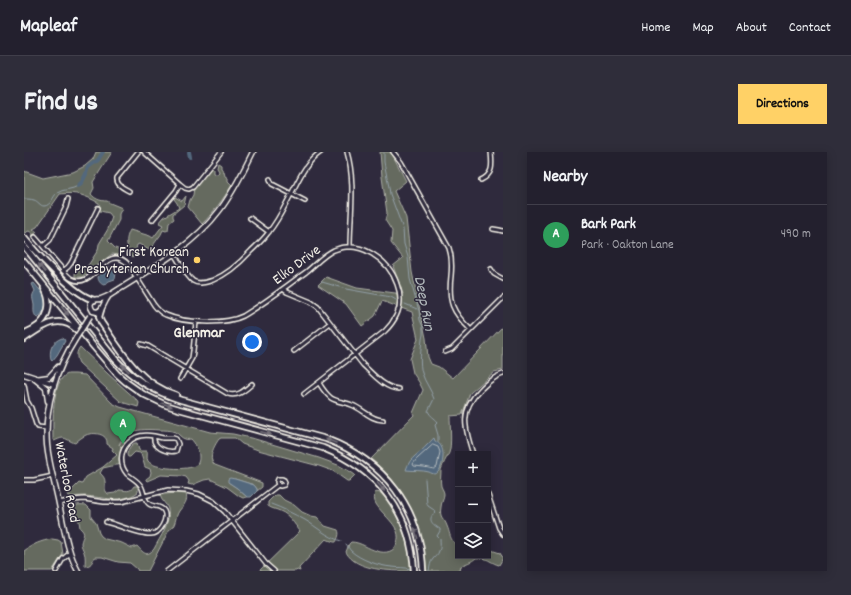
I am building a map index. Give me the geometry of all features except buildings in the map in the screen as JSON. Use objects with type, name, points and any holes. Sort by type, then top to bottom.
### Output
[{"type":"highway","points":[[24,238],[73,288],[86,298],[96,300]]},
{"type":"highway","points":[[24,246],[115,359],[130,374],[152,388],[169,396],[314,435],[337,443],[358,454],[376,468],[386,477],[400,496],[411,518],[419,540],[423,571]]},
{"type":"highway","points":[[24,261],[117,374],[143,394],[155,401],[179,409],[323,448],[357,465],[370,475],[392,501],[403,521],[410,543],[414,571]]},
{"type":"highway","points":[[24,334],[40,324],[48,307],[48,298],[45,290],[32,270]]},
{"type":"highway","points":[[101,310],[99,317],[101,322],[127,359],[146,379],[163,390],[237,415]]},
{"type":"highway","points":[[24,339],[45,325],[60,322],[73,326],[94,347]]},
{"type":"main road","points":[[110,295],[101,310],[97,312],[93,311],[90,305],[96,300],[110,295],[137,278],[174,254],[197,235],[219,211],[236,185],[253,152]]},
{"type":"main road","points":[[96,300],[102,302],[103,305]]},
{"type":"main road","name":"Waterloo Road","points":[[78,571],[70,553],[53,476],[48,450],[47,428],[49,407],[54,384],[62,362],[93,311]]},
{"type":"main road","points":[[35,378],[50,377],[62,362]]},
{"type":"main road","points":[[24,374],[54,384]]},
{"type":"main road","points":[[35,378],[46,388],[49,407]]},
{"type":"street","points":[[129,191],[116,181],[138,152]]},
{"type":"street","points":[[144,152],[180,184],[189,189],[193,187],[222,152]]},
{"type":"street","points":[[312,152],[315,156]]},
{"type":"street","points":[[174,254],[191,279],[196,282],[203,283],[217,278],[234,267],[269,232],[282,212],[307,165],[321,152]]},
{"type":"street","points":[[347,152],[351,166],[353,186],[350,247]]},
{"type":"street","points":[[393,152],[401,162],[449,248],[452,258],[450,288],[452,304],[458,317],[471,330]]},
{"type":"street","points":[[481,180],[491,171],[491,152]]},
{"type":"street","points":[[270,179],[272,184],[305,201]]},
{"type":"street","points":[[152,220],[180,184]]},
{"type":"street","points":[[43,246],[50,240],[66,207],[68,199]]},
{"type":"street","points":[[35,237],[63,271],[71,263],[98,208]]},
{"type":"street","points":[[250,218],[269,232]]},
{"type":"street","points":[[494,229],[503,231]]},
{"type":"street","name":"Elko Drive","points":[[63,271],[73,279],[79,281],[89,278],[109,260],[119,259],[125,262],[156,307],[162,313],[171,317],[196,322],[222,321],[239,318],[247,314],[283,289],[330,252],[339,248],[350,247],[366,250],[383,262],[394,276],[400,294],[399,310],[394,321],[385,331],[304,394]]},
{"type":"street","points":[[491,269],[494,274],[503,279]]},
{"type":"street","points":[[283,289],[311,302],[318,307],[363,365],[375,377],[391,388],[399,389]]},
{"type":"street","points":[[445,352],[451,350],[503,298]]},
{"type":"street","points":[[180,379],[186,370],[192,355],[196,322]]},
{"type":"street","points":[[294,351],[330,323]]},
{"type":"street","points":[[141,344],[148,346],[186,370],[231,395],[238,394],[252,384]]},
{"type":"street","points":[[473,451],[466,432],[466,410],[473,398],[491,379],[503,374]]},
{"type":"street","points":[[318,383],[332,398],[353,406],[375,418],[383,420]]},
{"type":"street","points":[[24,385],[25,400],[38,426],[47,428]]},
{"type":"street","points":[[106,522],[120,525],[144,534],[151,534],[160,530],[165,518],[163,510],[160,507],[148,504],[140,484],[125,471],[122,463],[122,456],[126,446],[134,438],[144,435],[175,438],[178,442],[178,448],[176,451],[169,452],[164,450],[154,444],[154,436]]},
{"type":"street","points":[[24,480],[34,480],[53,476]]},
{"type":"street","points":[[167,571],[278,485]]},
{"type":"street","points":[[59,503],[73,500],[116,503],[168,490],[191,492],[213,501],[225,512],[266,564],[274,571]]},
{"type":"street","points":[[491,505],[503,534]]},
{"type":"street","points":[[56,571],[63,559],[70,553]]},
{"type":"shaded area","points":[[96,152],[112,152],[93,182],[94,188],[91,194],[102,201],[107,201],[122,208],[119,214],[119,220],[108,241],[115,248],[122,251],[120,255],[112,254],[82,277],[75,277],[75,273],[85,268],[89,264],[98,250],[99,244],[108,229],[112,217],[109,213],[100,211],[99,203],[89,198],[71,193],[60,194],[37,227],[33,229],[37,232],[32,236],[32,233],[29,231],[24,233],[24,171],[43,178],[73,172],[85,166],[93,159]]},
{"type":"shaded area","points":[[380,152],[391,152],[406,181],[394,191],[406,218],[412,272],[426,338],[428,357],[431,364],[439,367],[453,378],[503,326],[503,370],[494,372],[470,393],[462,415],[450,416],[450,449],[441,470],[441,486],[444,498],[441,505],[441,514],[446,523],[452,541],[455,543],[455,559],[475,559],[461,566],[460,571],[426,571],[421,539],[411,509],[394,482],[371,459],[414,415],[413,413],[423,390],[413,373],[410,359],[418,339],[412,312],[382,301],[375,316],[362,326],[346,304],[318,285],[326,277],[357,288],[403,294],[393,266],[403,258],[391,243],[392,231],[385,220],[387,213]]},
{"type":"shaded area","points":[[218,163],[221,165],[225,176],[232,185],[202,224],[188,207],[194,188],[211,167],[213,169],[213,173],[218,174]]},
{"type":"shaded area","points":[[186,196],[184,205],[173,214],[174,219],[169,223],[168,230],[163,230],[152,249],[147,249],[139,244],[136,247],[135,256],[133,257],[129,254],[127,240],[130,230],[153,238],[163,225],[159,223],[164,217],[179,208],[174,198],[175,197],[182,201]]},
{"type":"shaded area","points":[[80,347],[138,401],[138,407],[121,402],[79,363],[77,355]]},
{"type":"shaded area","points":[[68,374],[85,375],[112,403],[120,407],[210,432],[233,434],[255,439],[319,458],[338,465],[355,475],[347,481],[333,471],[319,466],[258,450],[242,444],[235,438],[221,438],[213,449],[211,456],[215,465],[262,483],[262,487],[257,491],[254,485],[235,479],[228,482],[247,497],[243,498],[227,487],[210,479],[192,485],[188,484],[189,481],[186,477],[161,475],[147,481],[146,479],[150,476],[151,472],[150,469],[145,467],[141,454],[135,452],[130,457],[127,455],[133,444],[137,443],[139,450],[141,451],[147,451],[147,460],[151,464],[157,466],[172,468],[192,467],[198,463],[199,454],[194,442],[191,439],[186,439],[175,432],[166,430],[142,430],[125,435],[119,445],[122,441],[126,443],[123,447],[120,446],[123,448],[121,463],[103,468],[100,473],[104,478],[105,489],[108,494],[115,493],[119,490],[126,491],[134,486],[138,486],[138,492],[132,496],[119,499],[69,496],[68,494],[79,483],[82,484],[86,477],[103,467],[117,455],[112,450],[113,448],[107,444],[107,440],[100,434],[86,435],[75,443],[63,438],[53,440],[53,414],[58,384],[62,378]]},
{"type":"shaded area","points":[[375,492],[381,493],[398,519],[409,550],[411,571],[375,569],[358,563],[346,552],[351,542],[358,543],[380,552],[389,552],[396,546],[398,537],[397,532],[395,527],[376,504],[374,498]]},
{"type":"shaded area","points":[[177,493],[186,494],[186,501],[179,511],[172,528],[169,530],[148,571],[138,571],[130,563],[118,562],[102,557],[94,558],[90,565],[85,566],[85,556],[81,545],[84,534],[80,528],[79,521],[75,517],[70,516],[69,512],[71,507],[76,505],[86,505],[91,510],[91,517],[96,523],[101,536],[105,539],[122,543],[132,548],[137,546],[147,554],[154,549],[168,519],[168,509],[160,495]]},
{"type":"shaded area","points":[[275,495],[279,495],[302,512],[317,517],[325,526],[338,530],[339,532],[336,542],[326,539],[299,568],[300,571],[259,571],[300,531],[292,520],[286,515],[268,506],[268,502]]},
{"type":"shaded area","points":[[52,539],[61,542],[63,554],[52,571],[24,571],[24,551],[37,543]]},
{"type":"shaded area","points":[[491,550],[500,553],[503,558],[499,565],[485,559],[491,559]]},
{"type":"water","points":[[107,267],[110,267],[116,271],[115,279],[104,285],[101,284],[98,277]]},
{"type":"water","points":[[34,283],[46,299],[44,311],[37,318],[34,313],[33,294],[35,291],[32,284]]},
{"type":"water","points":[[62,338],[65,341],[52,361],[50,353],[53,344]]},
{"type":"water","points":[[434,438],[442,448],[443,453],[442,464],[438,472],[434,474],[424,471],[406,470],[412,459]]},
{"type":"water","points":[[230,478],[254,485],[257,491],[251,497],[247,497],[228,482],[228,479]]},
{"type":"waterway","points":[[78,186],[82,182],[88,167],[98,160],[103,152]]},
{"type":"waterway","points":[[189,152],[190,157]]},
{"type":"waterway","name":"Deep Run","points":[[384,153],[384,162],[390,194],[403,229],[410,279],[423,327],[420,356],[421,369],[423,377],[434,399],[428,411],[430,415],[438,422],[435,425],[438,435],[438,442]]},
{"type":"waterway","points":[[24,199],[34,200],[43,206],[46,206],[57,193],[78,186]]},
{"type":"waterway","points":[[322,282],[346,289],[391,297],[396,300]]},
{"type":"waterway","points":[[405,304],[417,309]]},
{"type":"waterway","name":"Deep Run","points":[[425,479],[427,504],[435,512],[431,517],[431,520],[440,529],[437,536],[440,539],[440,548],[438,554],[431,562],[429,571]]},
{"type":"waterway","points":[[271,504],[284,509],[341,541]]},
{"type":"waterway","points":[[346,544],[355,554],[370,562],[411,569]]},
{"type":"place","name":"First Korean Presbyterian Church","points":[[197,260]]},
{"type":"place","name":"Bark Park","points":[[123,444]]},
{"type":"district","name":"Glenmar","points":[[199,331]]}]
